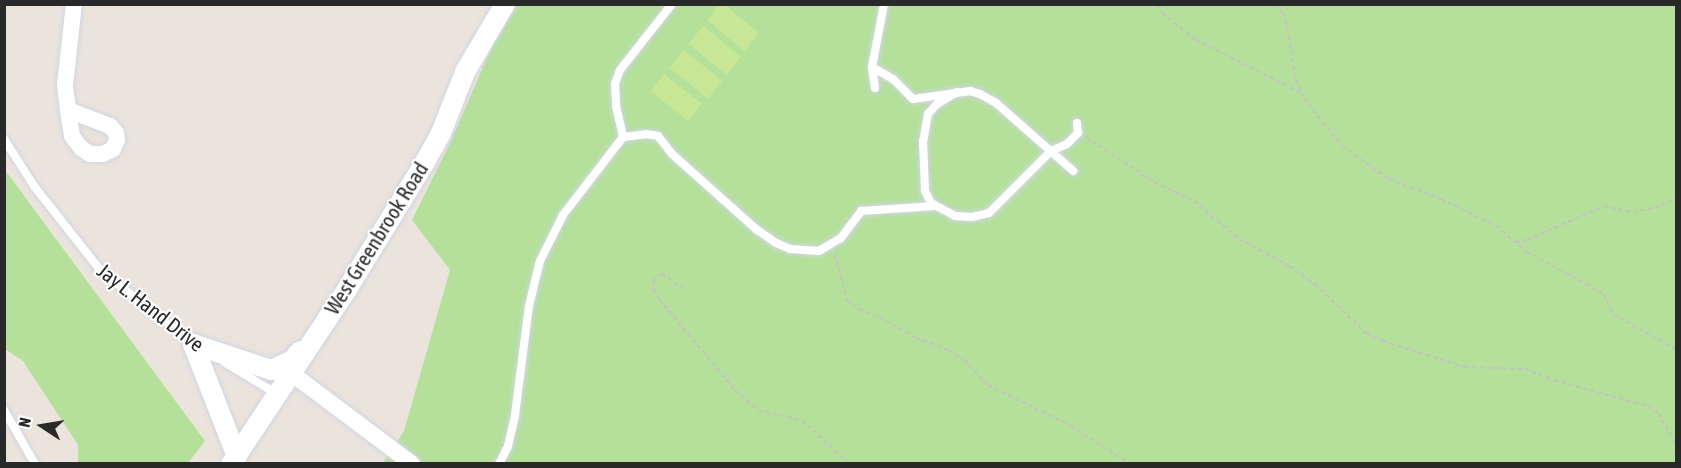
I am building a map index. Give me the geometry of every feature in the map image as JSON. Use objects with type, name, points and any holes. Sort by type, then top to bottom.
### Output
[{"type":"street","points":[[68,110],[65,85],[74,4]]},
{"type":"street","name":"West Greenbrook Road","points":[[234,460],[322,323],[346,291],[425,162],[441,133],[465,72],[505,4]]},
{"type":"street","points":[[193,344],[271,370],[292,360],[322,323]]},
{"type":"street","points":[[193,344],[234,460]]},
{"type":"street","points":[[291,373],[412,464]]},
{"type":"lane","points":[[623,137],[616,106],[615,84],[620,70],[672,4]]},
{"type":"lane","points":[[875,88],[872,67],[884,4]]},
{"type":"lane","points":[[872,67],[893,79],[913,99],[970,91],[996,104],[1073,171]]},
{"type":"lane","points":[[935,206],[926,191],[924,125],[928,114],[937,104],[957,92]]},
{"type":"lane","points":[[499,464],[508,446],[515,415],[529,306],[540,261],[563,215],[623,137],[646,134],[658,136],[695,174],[776,243],[790,249],[819,251],[840,238],[861,211],[935,206],[955,216],[972,217],[989,213],[1051,151],[1067,144],[1078,133],[1077,123]]},
{"type":"lane","name":"Jay L. Hand Drive","points":[[4,139],[34,186],[100,270],[193,344],[278,394]]},
{"type":"lane","points":[[4,410],[34,464]]},
{"type":"path","points":[[1158,4],[1162,13],[1196,40],[1302,93]]},
{"type":"path","points":[[1274,4],[1282,12],[1286,21],[1296,79],[1302,93],[1342,146],[1371,169],[1404,186],[1441,199],[1497,226],[1516,242],[1557,269],[1604,294],[1613,315],[1677,349]]},
{"type":"path","points":[[1078,133],[1104,146],[1117,159],[1154,182],[1194,201],[1239,239],[1289,266],[1315,284],[1366,333],[1383,341],[1465,367],[1525,369],[1548,378],[1648,406],[1658,413],[1677,444]]},
{"type":"path","points":[[1516,242],[1527,240],[1604,206],[1633,212],[1654,208],[1677,199]]},
{"type":"path","points":[[832,243],[848,300],[859,309],[879,317],[916,338],[949,350],[964,360],[988,385],[1071,426],[1130,464]]},
{"type":"path","points":[[684,289],[662,274],[654,280],[653,289],[659,299],[735,390],[758,410],[802,420],[850,464]]},
{"type":"green space","points":[[510,5],[1676,5],[1676,463],[382,464],[404,431],[450,270],[412,220],[450,143]]},
{"type":"green space","points":[[719,5],[725,5],[759,33],[745,51],[707,20]]},
{"type":"green space","points":[[703,26],[741,57],[727,75],[689,44]]},
{"type":"green space","points":[[684,50],[722,81],[708,99],[670,68]]},
{"type":"green space","points":[[664,74],[702,104],[688,121],[650,91]]},
{"type":"green space","points":[[5,170],[205,441],[188,463],[78,463],[78,445],[23,361],[5,349]]}]
